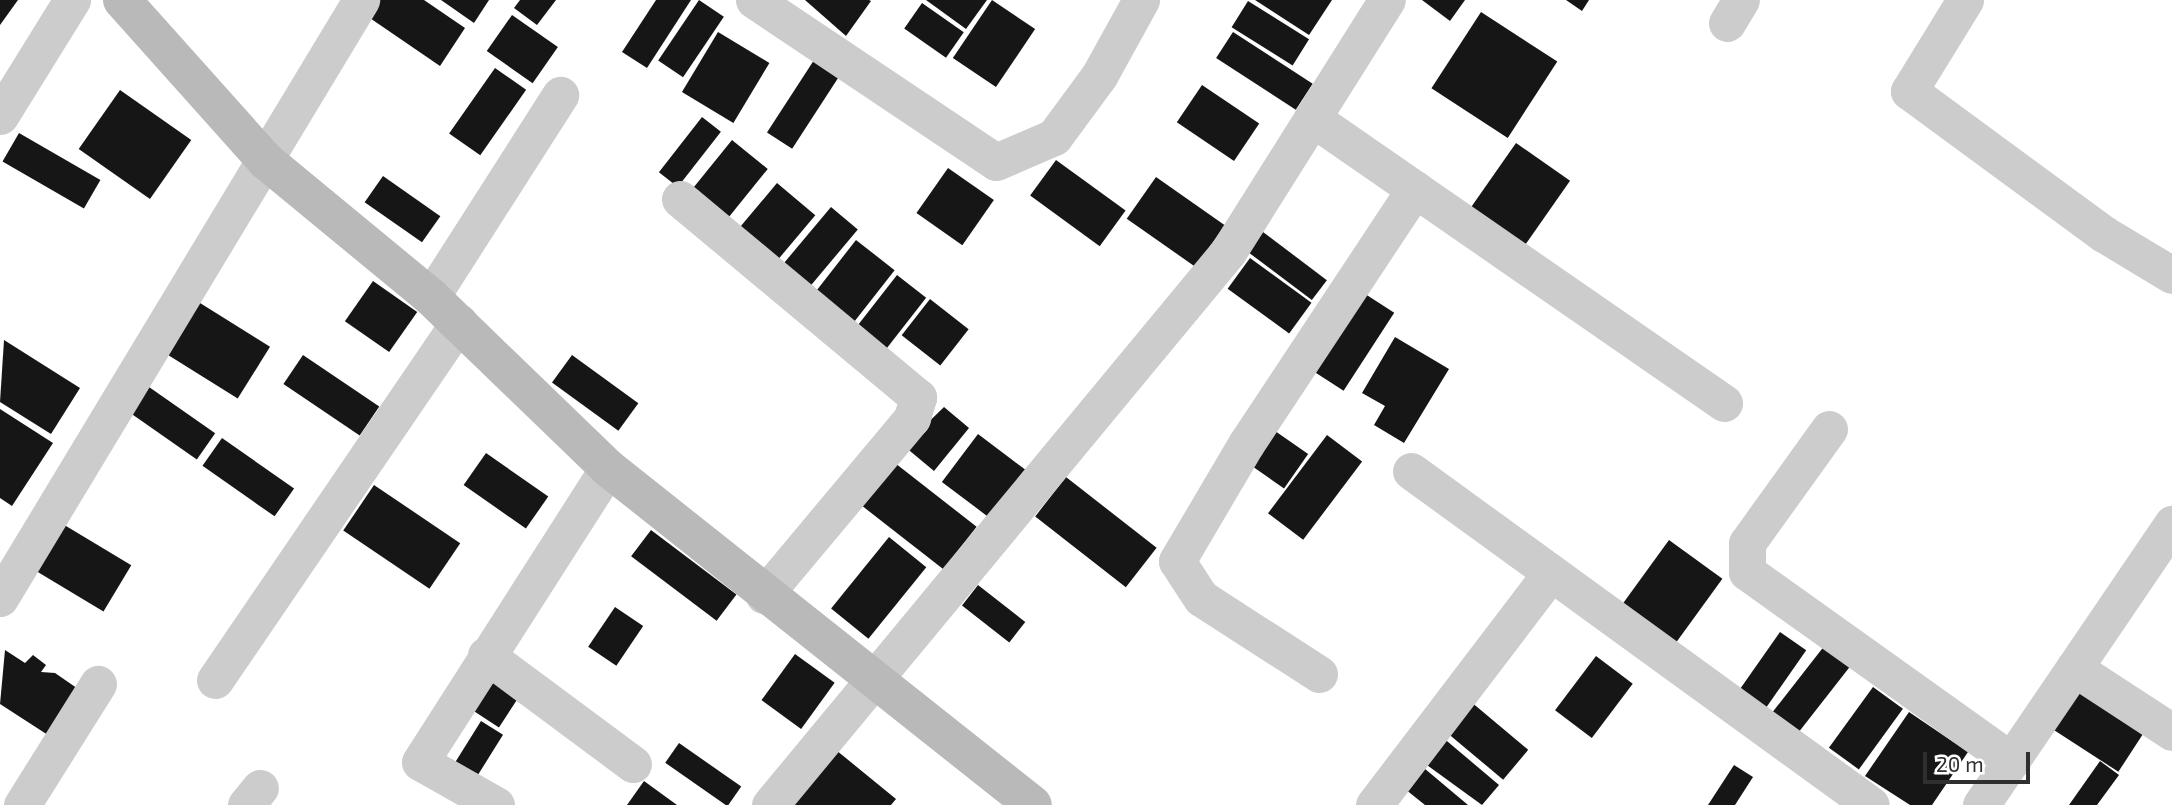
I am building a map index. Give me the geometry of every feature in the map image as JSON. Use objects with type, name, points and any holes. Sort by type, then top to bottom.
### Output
[{"type":"street","points":[[0,116],[72,0]]},
{"type":"street","points":[[122,0],[266,161],[431,297],[608,468],[873,684],[1033,805]]},
{"type":"street","points":[[0,598],[361,0]]},
{"type":"street","points":[[754,0],[996,162],[1054,136],[1141,0]]},
{"type":"street","points":[[770,805],[873,684],[1228,252],[1387,0]]},
{"type":"street","points":[[1965,0],[1909,91],[2104,234],[2172,275]]},
{"type":"street","points":[[431,297],[560,96]]},
{"type":"street","points":[[1312,118],[1724,403]]},
{"type":"street","points":[[1318,674],[1201,598],[1177,561],[1246,443],[1415,189]]},
{"type":"street","points":[[680,199],[918,397],[912,418],[764,595]]},
{"type":"street","points":[[215,680],[458,322]]},
{"type":"street","points":[[1829,429],[1747,543],[1747,572],[2012,761]]},
{"type":"street","points":[[495,805],[420,762],[608,468]]},
{"type":"street","points":[[1411,471],[1549,575],[1871,805]]},
{"type":"street","points":[[1981,805],[2172,524]]},
{"type":"street","points":[[1374,805],[1549,575]]},
{"type":"street","points":[[486,655],[633,764]]},
{"type":"street","points":[[2074,668],[2172,732]]},
{"type":"street","points":[[22,805],[97,684]]},
{"type":"building","points":[[0,0],[18,0],[0,25]]},
{"type":"building","points":[[373,0],[424,0],[465,28],[440,66],[364,14]]},
{"type":"building","points":[[441,0],[489,0],[474,23]]},
{"type":"building","points":[[520,0],[556,0],[537,25],[514,8]]},
{"type":"building","points":[[656,0],[691,0],[647,68],[622,52]]},
{"type":"building","points":[[699,0],[724,17],[683,77],[658,61]]},
{"type":"building","points":[[805,0],[869,0],[871,1],[846,36]]},
{"type":"building","points":[[926,0],[987,0],[966,29]]},
{"type":"building","points":[[992,0],[1035,29],[996,87],[953,58]]},
{"type":"building","points":[[1255,0],[1332,0],[1309,35]]},
{"type":"building","points":[[1422,0],[1465,0],[1450,21]]},
{"type":"building","points":[[1566,0],[1589,0],[1582,11]]},
{"type":"building","points":[[1248,1],[1309,39],[1293,65],[1232,27]]},
{"type":"building","points":[[922,3],[964,32],[946,58],[904,28]]},
{"type":"building","points":[[1481,12],[1557,62],[1508,138],[1431,88]]},
{"type":"building","points":[[512,15],[558,47],[533,83],[487,51]]},
{"type":"building","points":[[718,32],[769,63],[733,123],[682,92]]},
{"type":"building","points":[[1233,32],[1313,84],[1296,110],[1216,58]]},
{"type":"building","points":[[816,57],[841,73],[792,149],[767,132]]},
{"type":"building","points":[[495,68],[526,90],[480,155],[449,134]]},
{"type":"building","points":[[1202,85],[1259,124],[1234,161],[1177,122]]},
{"type":"building","points":[[120,90],[191,140],[150,199],[79,149]]},
{"type":"building","points":[[702,117],[721,132],[678,187],[659,172]]},
{"type":"building","points":[[19,133],[100,180],[84,209],[2,162]]},
{"type":"building","points":[[732,140],[768,169],[727,219],[692,190]]},
{"type":"building","points":[[1516,143],[1570,181],[1525,246],[1471,208]]},
{"type":"building","points":[[1056,160],[1126,211],[1100,246],[1030,196]]},
{"type":"building","points":[[948,168],[994,200],[962,245],[916,213]]},
{"type":"building","points":[[383,176],[440,216],[422,242],[365,202]]},
{"type":"building","points":[[1156,177],[1225,225],[1196,267],[1127,219]]},
{"type":"building","points":[[777,183],[815,215],[774,265],[735,233]]},
{"type":"building","points":[[831,207],[858,229],[806,291],[780,268]]},
{"type":"building","points":[[1263,232],[1327,280],[1312,300],[1248,252]]},
{"type":"building","points":[[856,240],[895,270],[851,326],[812,296]]},
{"type":"building","points":[[1250,258],[1311,303],[1289,333],[1228,289]]},
{"type":"building","points":[[897,275],[926,298],[887,348],[858,325]]},
{"type":"building","points":[[373,281],[417,312],[389,352],[345,321]]},
{"type":"building","points":[[1359,290],[1394,313],[1344,391],[1308,368]]},
{"type":"building","points":[[192,298],[270,347],[238,398],[160,350]]},
{"type":"building","points":[[930,299],[969,329],[940,365],[902,335]]},
{"type":"building","points":[[1395,337],[1449,369],[1404,443],[1374,425],[1385,406],[1362,393]]},
{"type":"building","points":[[4,340],[80,388],[51,434],[0,402]]},
{"type":"building","points":[[303,355],[379,406],[360,435],[283,384]]},
{"type":"building","points":[[572,355],[638,403],[618,431],[552,383]]},
{"type":"building","points":[[139,380],[215,433],[197,460],[121,406]]},
{"type":"building","points":[[944,407],[969,428],[934,471],[904,446]]},
{"type":"building","points":[[0,409],[53,443],[12,506],[0,498]]},
{"type":"building","points":[[1268,426],[1308,454],[1284,489],[1244,460]]},
{"type":"building","points":[[978,434],[1025,470],[989,517],[942,482]]},
{"type":"building","points":[[1327,435],[1362,461],[1303,540],[1268,513]]},
{"type":"building","points":[[222,438],[294,488],[275,516],[202,466]]},
{"type":"building","points":[[486,453],[548,497],[526,529],[464,485]]},
{"type":"building","points":[[886,456],[977,527],[943,569],[853,499]]},
{"type":"building","points":[[1066,477],[1157,548],[1126,587],[1035,516]]},
{"type":"building","points":[[374,485],[460,543],[429,589],[343,531]]},
{"type":"building","points":[[61,523],[131,565],[103,612],[33,569]]},
{"type":"building","points":[[651,530],[736,594],[717,621],[631,556]]},
{"type":"building","points":[[889,537],[926,567],[868,639],[831,608]]},
{"type":"building","points":[[1669,540],[1722,579],[1668,653],[1615,614]]},
{"type":"building","points":[[978,585],[1025,622],[1009,642],[962,605]]},
{"type":"building","points":[[615,607],[643,626],[616,666],[588,647]]},
{"type":"building","points":[[1780,632],[1806,650],[1762,713],[1736,695]]},
{"type":"building","points":[[1825,645],[1851,665],[1798,733],[1772,713]]},
{"type":"building","points":[[5,650],[25,663],[33,655],[46,665],[41,672],[55,673],[84,693],[51,737],[0,704]]},
{"type":"building","points":[[795,654],[835,683],[801,729],[761,700]]},
{"type":"building","points":[[1596,656],[1633,684],[1592,738],[1555,710]]},
{"type":"building","points":[[498,672],[524,689],[499,727],[473,711]]},
{"type":"building","points":[[2071,685],[2144,732],[2118,772],[2045,724]]},
{"type":"building","points":[[1873,687],[1903,709],[1859,769],[1829,748]]},
{"type":"building","points":[[1470,701],[1528,750],[1503,780],[1445,731]]},
{"type":"building","points":[[1909,712],[1968,752],[1932,805],[1910,805],[1865,776]]},
{"type":"building","points":[[481,721],[503,735],[472,785],[450,771]]},
{"type":"building","points":[[1441,736],[1499,785],[1482,805],[1420,760]]},
{"type":"building","points":[[679,743],[741,787],[726,805],[665,763]]},
{"type":"building","points":[[836,750],[896,799],[891,805],[791,805]]},
{"type":"building","points":[[2100,761],[2119,775],[2097,805],[2069,805]]},
{"type":"building","points":[[1418,763],[1468,805],[1425,805],[1400,785]]},
{"type":"building","points":[[1734,765],[1753,777],[1735,805],[1708,805]]},
{"type":"building","points":[[644,781],[677,805],[627,805]]}]
